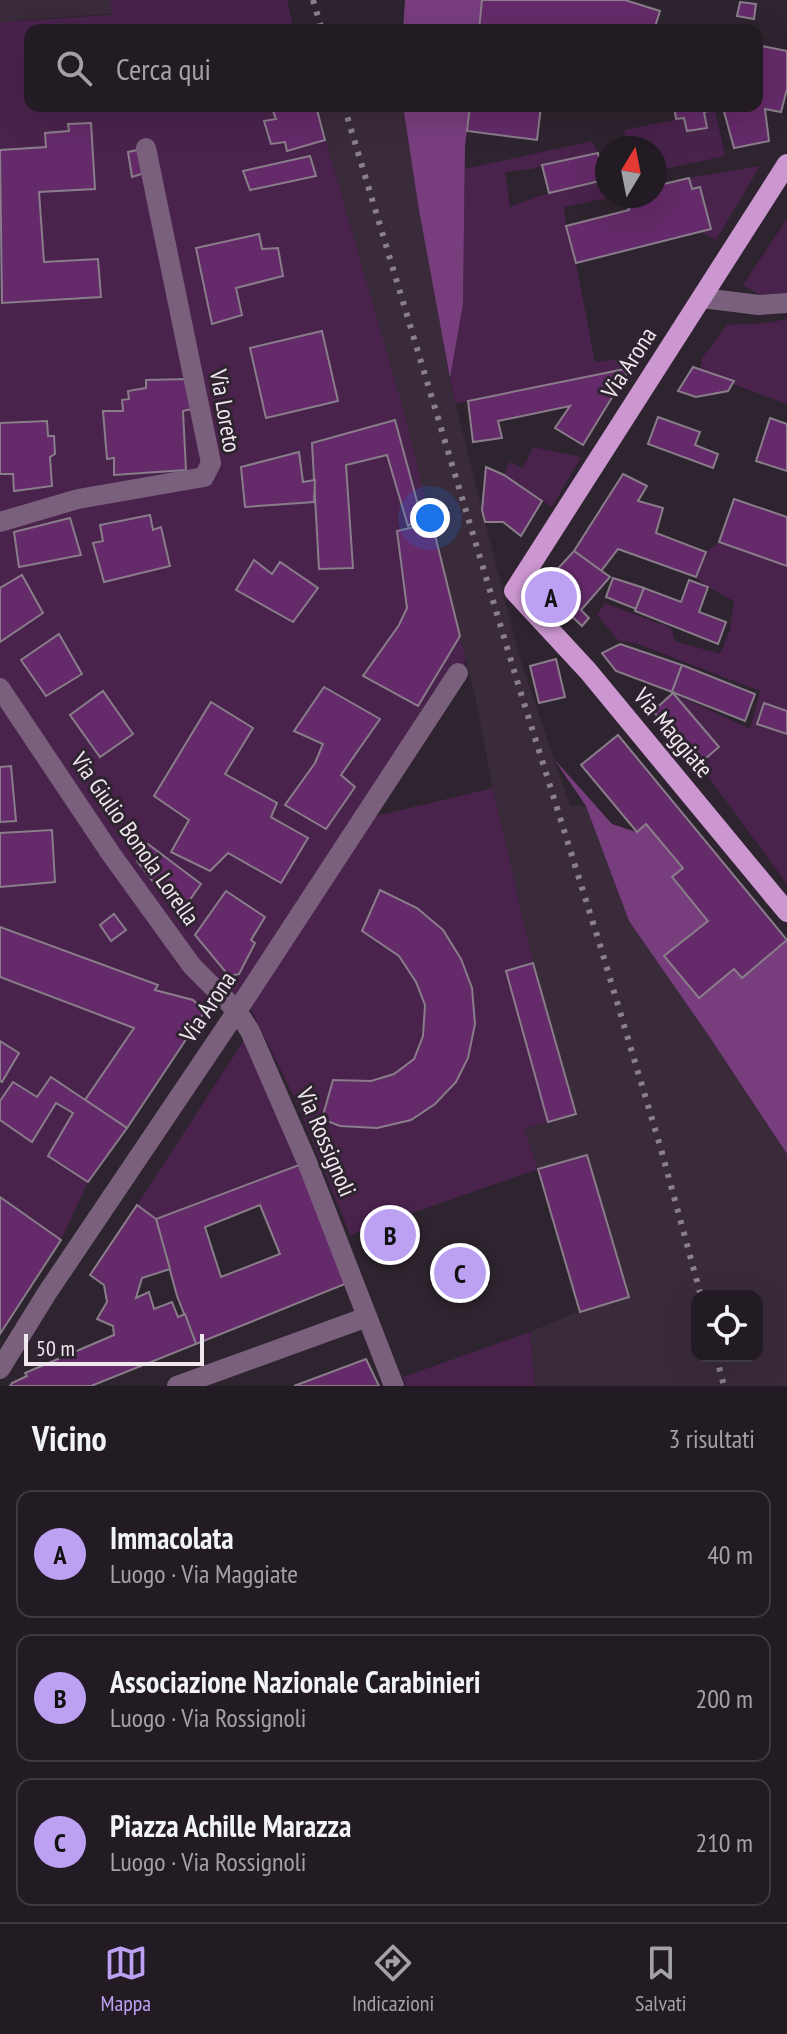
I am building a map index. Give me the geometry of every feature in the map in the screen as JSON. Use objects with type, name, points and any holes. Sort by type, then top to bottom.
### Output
[{"type":"main road","name":"Via Arona","points":[[514,591],[787,164]]},
{"type":"main road","name":"Via Maggiate","points":[[514,591],[588,671],[787,912]]},
{"type":"street","name":"Via Loreto","points":[[0,522],[78,499],[204,477],[211,463],[146,148]]},
{"type":"street","points":[[702,298],[759,305],[787,303]]},
{"type":"street","name":"Via Arona","points":[[0,1369],[47,1293],[237,1011],[458,673]]},
{"type":"street","name":"Via Giulio Bonola Lorella","points":[[0,688],[111,854],[192,966],[237,1011]]},
{"type":"street","name":"Via Rossignoli","points":[[237,1011],[250,1031],[307,1162],[394,1386]]},
{"type":"street","points":[[177,1386],[367,1317]]},
{"type":"shaded area","points":[[0,0],[287,0],[0,22]]},
{"type":"shaded area","points":[[111,0],[287,0],[293,24],[24,24],[24,112],[318,112],[403,409],[466,661],[363,819],[493,788],[533,963],[506,971],[548,1122],[524,1129],[538,1169],[350,1235],[297,1103],[246,999],[217,991],[88,1182],[61,1240],[0,1334],[0,22],[112,15]]},
{"type":"shaded area","points":[[405,0],[482,0],[480,24],[403,24]]},
{"type":"shaded area","points":[[318,112],[404,112],[452,390],[518,653],[570,806],[586,806],[629,921],[787,1154],[787,1386],[535,1386],[530,1332],[580,1311],[524,1129],[576,1114],[533,963],[475,696],[403,409]]},
{"type":"shaded area","points":[[404,112],[469,112],[465,146],[463,304],[450,378]]},
{"type":"shaded area","points":[[704,112],[715,112],[725,156],[667,168],[667,136],[625,136],[624,130],[684,118],[706,128]]},
{"type":"shaded area","points":[[592,141],[595,154],[505,172],[510,207],[539,196],[595,182],[595,201],[564,207],[566,226],[595,362],[636,357],[630,368],[455,404],[450,378],[463,304],[465,169]]},
{"type":"shaded area","points":[[760,166],[716,240],[701,232],[711,229],[701,188],[692,189],[689,178]]},
{"type":"shaded area","points":[[787,219],[787,293],[760,295],[743,285]]},
{"type":"shaded area","points":[[787,319],[787,404],[700,372],[702,358],[727,325]]},
{"type":"shaded area","points":[[533,447],[581,457],[552,507],[504,475],[509,462],[523,468]]},
{"type":"shaded area","points":[[719,542],[787,566],[787,884],[699,764],[719,746],[673,693],[750,729],[760,691],[635,643],[619,641],[597,615],[605,603],[671,628],[675,641],[720,654],[730,629],[734,601],[696,577],[706,552]]},
{"type":"shaded area","points":[[554,759],[612,824],[636,832],[646,824],[683,868],[672,878],[708,921],[665,956],[698,997],[734,969],[742,977],[787,940],[787,1154],[629,921],[586,806]]},
{"type":"shaded area","points":[[250,1031],[307,1162],[156,1219],[137,1205]]},
{"type":"shaded area","points":[[530,1332],[535,1386],[406,1386],[403,1377]]},
{"type":"building","points":[[482,0],[625,0],[660,11],[656,24],[480,24]]},
{"type":"building","points":[[740,2],[756,4],[754,19],[737,16]]},
{"type":"building","points":[[763,46],[787,51],[787,89],[781,112],[765,109],[769,141],[734,148],[724,112],[763,112]]},
{"type":"building","points":[[273,112],[318,112],[325,140],[287,151],[285,142],[271,144],[264,121],[276,119]]},
{"type":"building","points":[[469,112],[540,112],[537,140],[467,131]]},
{"type":"building","points":[[675,112],[704,112],[707,128],[687,131],[684,118],[676,119]]},
{"type":"building","points":[[91,123],[95,189],[39,192],[44,262],[98,259],[101,297],[2,303],[0,150],[46,147],[45,133],[69,131],[68,124]]},
{"type":"building","points":[[146,148],[151,171],[132,177],[128,152]]},
{"type":"building","points":[[595,154],[595,182],[549,193],[542,165]]},
{"type":"building","points":[[310,156],[316,176],[250,190],[243,171]]},
{"type":"building","points":[[689,178],[692,189],[700,187],[711,229],[576,263],[566,226],[629,208],[667,208],[667,183]]},
{"type":"building","points":[[259,234],[262,249],[278,248],[283,276],[236,288],[242,315],[212,324],[196,248]]},
{"type":"building","points":[[322,331],[338,401],[266,418],[250,348]]},
{"type":"building","points":[[693,367],[734,381],[728,391],[696,397],[678,391]]},
{"type":"building","points":[[630,368],[583,445],[555,428],[570,406],[498,421],[502,438],[473,442],[468,401]]},
{"type":"building","points":[[187,379],[192,409],[183,411],[186,470],[114,475],[114,458],[107,459],[103,411],[123,411],[122,400],[129,399],[128,391],[146,388],[146,380]]},
{"type":"building","points":[[658,417],[700,432],[695,445],[718,454],[713,468],[648,444]]},
{"type":"building","points":[[770,418],[787,424],[787,471],[756,461]]},
{"type":"building","points":[[395,420],[421,516],[408,526],[387,455],[346,465],[353,568],[319,569],[312,443]]},
{"type":"building","points":[[47,421],[48,436],[54,436],[55,454],[50,457],[52,486],[14,491],[13,474],[0,474],[0,423]]},
{"type":"building","points":[[299,452],[303,482],[315,480],[314,502],[245,507],[241,467]]},
{"type":"building","points":[[486,467],[504,475],[542,501],[521,536],[503,522],[485,522],[482,510]]},
{"type":"building","points":[[623,474],[647,486],[638,501],[663,508],[656,533],[706,552],[696,577],[618,549],[601,571],[574,551]]},
{"type":"building","points":[[734,499],[787,517],[787,566],[719,542]]},
{"type":"building","points":[[150,515],[153,530],[161,527],[170,566],[104,582],[93,543],[103,541],[100,525]]},
{"type":"building","points":[[70,518],[81,555],[19,567],[14,532]]},
{"type":"building","points":[[432,523],[460,636],[418,706],[363,676],[399,625],[407,608],[397,531]]},
{"type":"building","points":[[574,551],[610,577],[581,610],[589,618],[582,626],[541,587]]},
{"type":"building","points":[[254,560],[272,574],[280,562],[318,588],[293,622],[236,590]]},
{"type":"building","points":[[22,575],[43,613],[0,642],[0,588]]},
{"type":"building","points":[[613,578],[644,588],[636,609],[606,597]]},
{"type":"building","points":[[689,580],[708,587],[699,612],[726,622],[718,644],[635,611],[644,588],[681,602]]},
{"type":"building","points":[[59,634],[82,674],[46,696],[21,660]]},
{"type":"building","points":[[620,644],[682,665],[672,692],[616,671],[602,653]]},
{"type":"building","points":[[556,659],[565,697],[539,703],[530,666]]},
{"type":"building","points":[[682,665],[755,694],[745,721],[672,692]]},
{"type":"building","points":[[324,687],[380,719],[341,775],[355,787],[326,829],[285,805],[315,763],[323,744],[294,731]]},
{"type":"building","points":[[103,691],[133,734],[100,757],[70,715]]},
{"type":"building","points":[[673,693],[719,747],[699,764],[653,711]]},
{"type":"building","points":[[211,702],[253,728],[225,774],[277,803],[271,817],[308,838],[281,883],[228,853],[210,871],[171,852],[189,820],[154,796]]},
{"type":"building","points":[[764,703],[787,711],[787,734],[757,724]]},
{"type":"building","points":[[618,735],[787,940],[742,978],[734,969],[699,998],[664,956],[708,921],[672,877],[683,868],[646,824],[637,832],[581,765]]},
{"type":"building","points":[[11,766],[16,821],[0,822],[0,767]]},
{"type":"building","points":[[52,830],[55,882],[0,887],[0,833]]},
{"type":"building","points":[[148,844],[201,884],[179,915],[137,861]]},
{"type":"building","points":[[380,890],[417,908],[443,930],[461,959],[472,988],[475,1024],[468,1058],[456,1082],[435,1104],[411,1120],[377,1128],[340,1126],[322,1119],[333,1080],[371,1081],[394,1074],[414,1059],[423,1036],[425,1005],[416,982],[399,956],[362,931]]},
{"type":"building","points":[[226,891],[265,917],[251,940],[255,943],[239,974],[229,976],[195,935]]},
{"type":"building","points":[[114,914],[126,930],[111,941],[100,925]]},
{"type":"building","points":[[0,927],[158,985],[155,990],[193,1000],[205,1011],[127,1128],[85,1100],[134,1028],[0,977]]},
{"type":"building","points":[[533,963],[576,1114],[548,1122],[506,971]]},
{"type":"building","points":[[0,1041],[19,1053],[2,1082],[0,1081]]},
{"type":"building","points":[[51,1077],[127,1128],[88,1182],[48,1156],[73,1113],[56,1103],[32,1142],[0,1120],[0,1101],[13,1082],[37,1097]]},
{"type":"building","points":[[587,1155],[629,1297],[580,1312],[538,1169]]},
{"type":"building","points":[[299,1165],[345,1284],[196,1344],[177,1296],[156,1219]],"holes":[[[260,1205],[280,1254],[221,1277],[205,1227]]]},
{"type":"building","points":[[0,1197],[61,1240],[0,1334]]},
{"type":"building","points":[[137,1205],[156,1219],[170,1269],[142,1278],[136,1298],[149,1292],[154,1309],[172,1302],[178,1317],[185,1314],[196,1344],[91,1386],[10,1386],[27,1376],[25,1373],[114,1335],[113,1326],[97,1319],[107,1302],[104,1285],[90,1275]]},
{"type":"building","points":[[400,1220],[405,1245],[395,1253],[380,1250],[373,1229]]},
{"type":"building","points":[[373,1229],[380,1250],[370,1253],[363,1233]]},
{"type":"building","points":[[366,1359],[379,1386],[294,1386]]},
{"type":"railway","points":[[313,0],[320,24]]},
{"type":"railway","points":[[346,112],[600,945],[699,1290]]},
{"type":"railway","points":[[718,1362],[724,1386]]},
{"type":"place","name":"Immacolata","points":[[551,597]]},
{"type":"place","name":"Associazione Nazionale Carabinieri","points":[[390,1235]]},
{"type":"place","name":"Piazza Achille Marazza","points":[[460,1273]]}]
